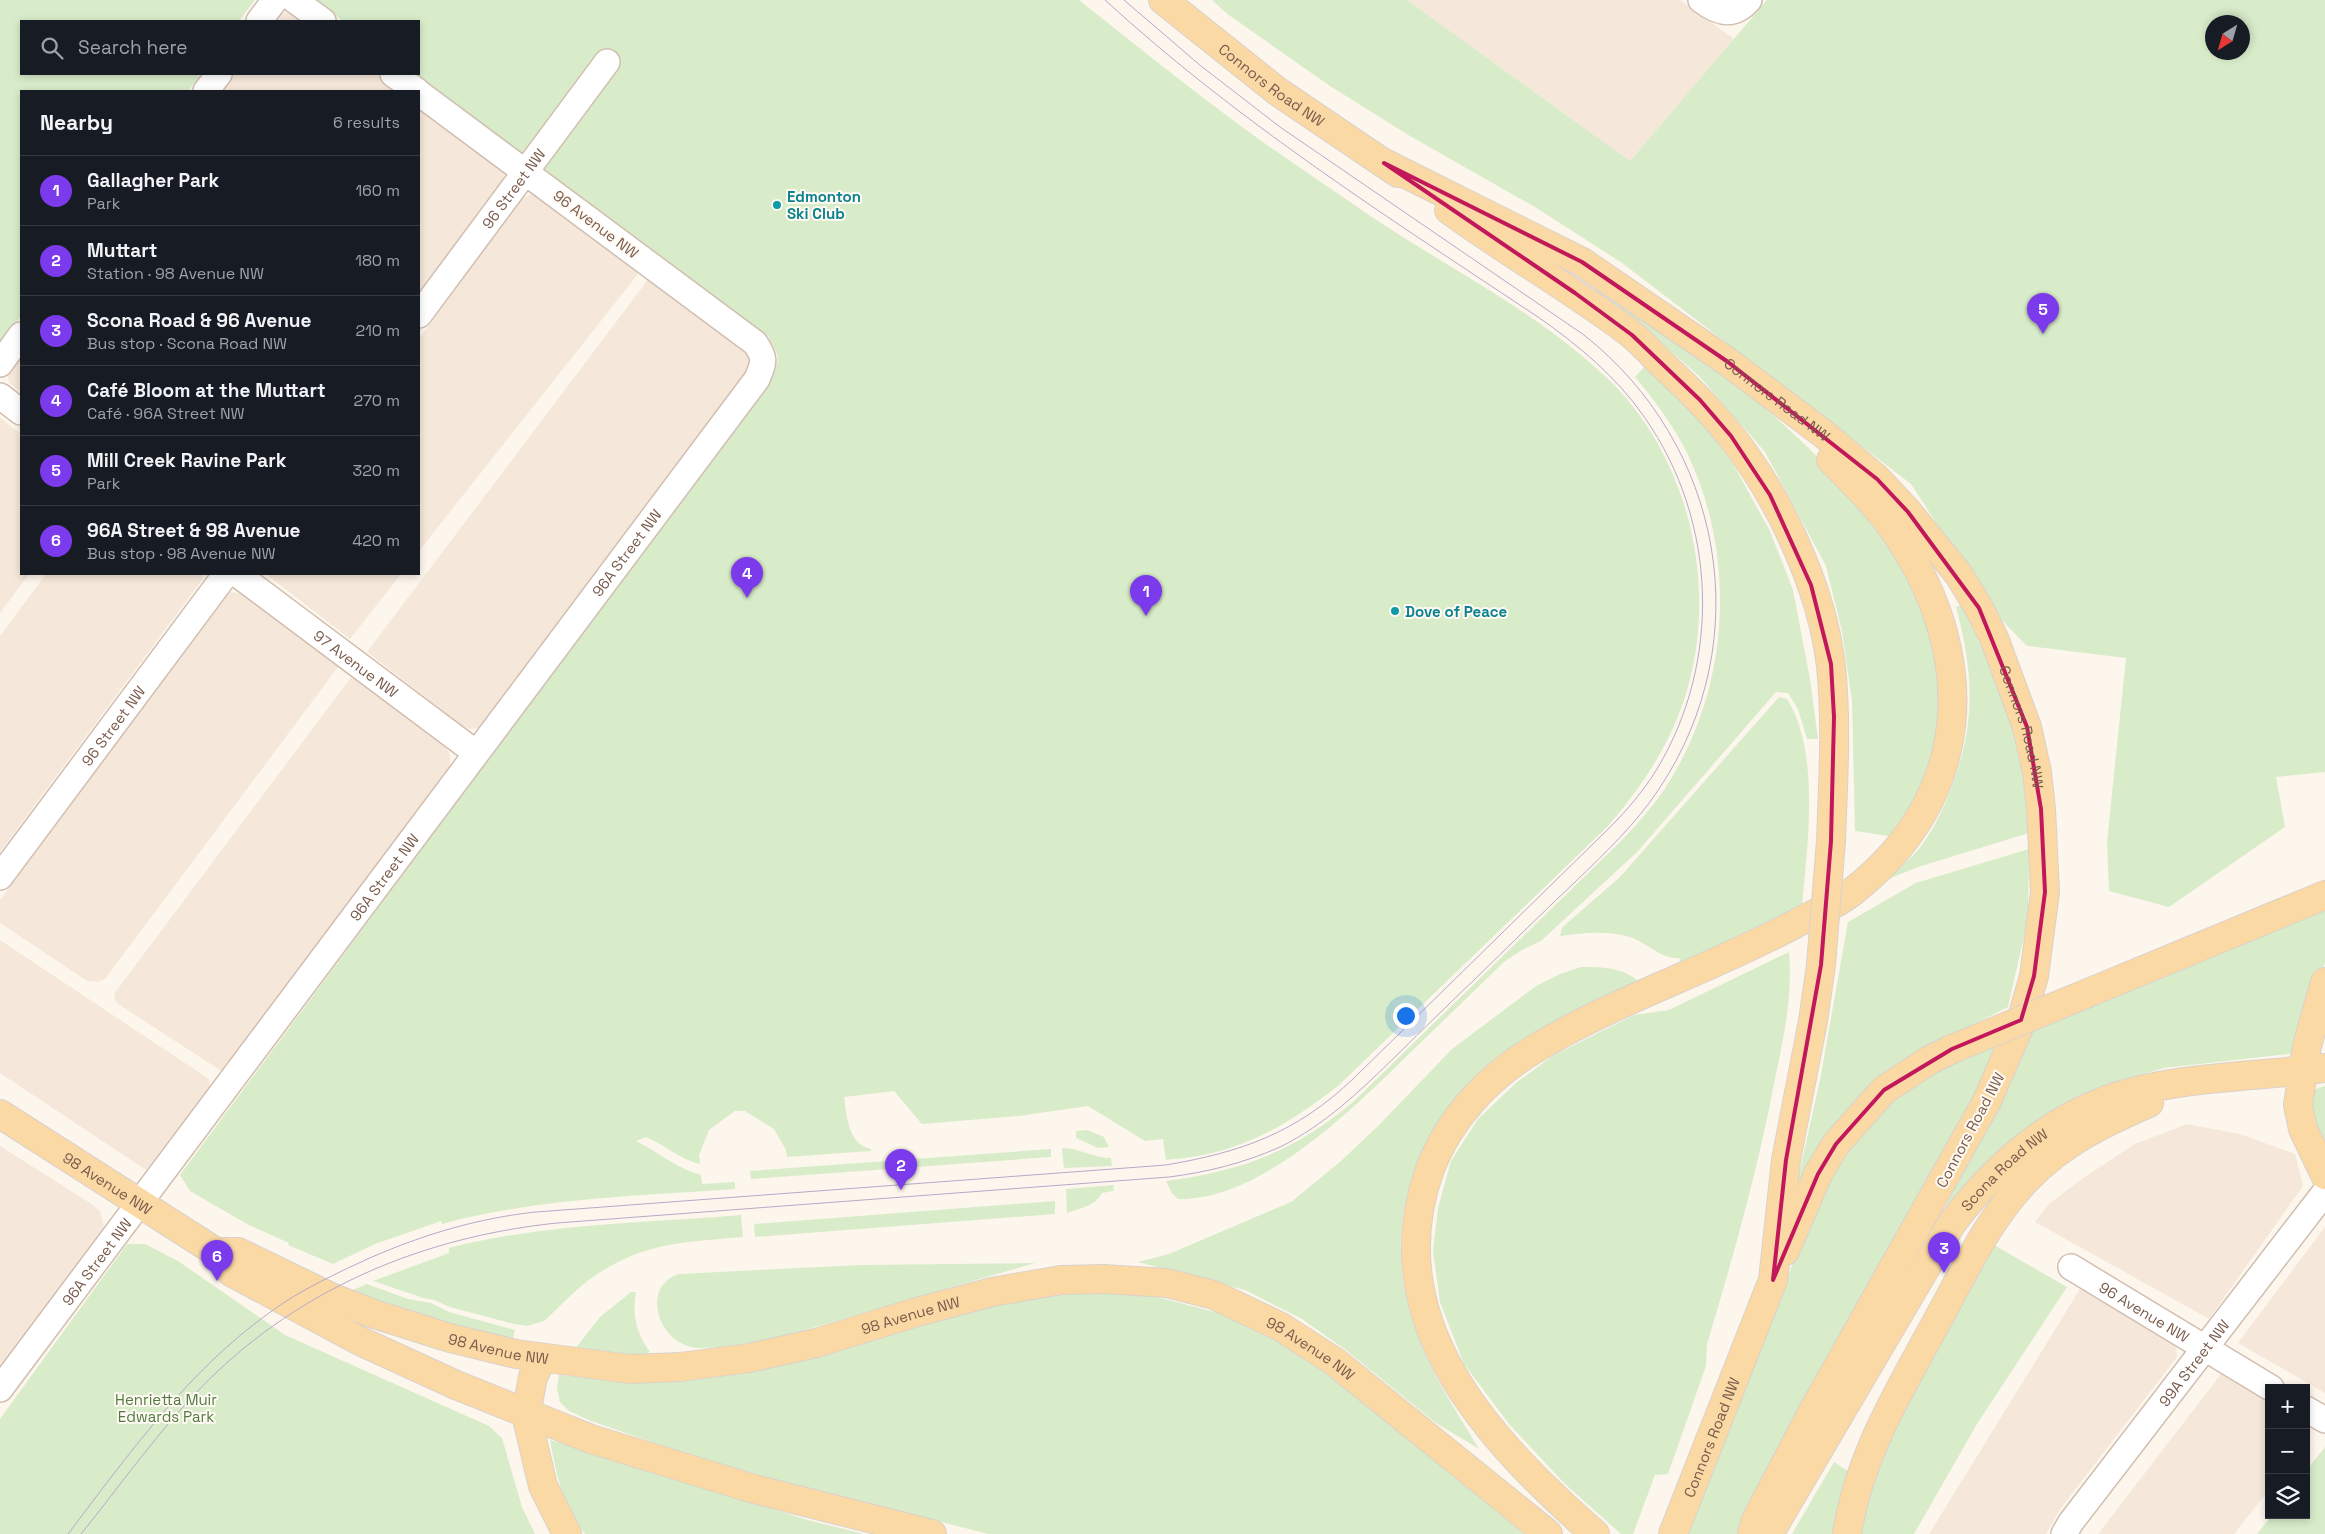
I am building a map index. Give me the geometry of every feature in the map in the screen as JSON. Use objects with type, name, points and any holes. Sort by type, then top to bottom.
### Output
[{"type":"main road","name":"Connors Road NW","points":[[1163,0],[1277,91],[1384,163],[1456,216],[1575,293],[1632,335],[1700,400],[1731,436],[1766,488],[1792,539],[1811,585],[1831,664],[1834,717],[1831,841],[1821,965],[1813,1020],[1786,1160],[1773,1280],[1673,1534]]},
{"type":"main road","name":"Connors Road NW","points":[[1384,163],[1582,262],[1728,362],[1825,435],[1877,479],[1908,512],[1958,575],[1980,608],[1994,638],[2027,727],[2037,772],[2044,834],[2045,892],[2034,976],[2020,1025],[1987,1101],[1813,1411],[1755,1522],[1752,1534]]},
{"type":"main road","points":[[1591,1531],[1533,1474],[1483,1419],[1450,1371],[1435,1341],[1418,1292],[1414,1246],[1416,1222],[1424,1187],[1438,1148],[1454,1122],[1483,1088],[1530,1052],[1585,1022],[1760,942],[1850,894],[1898,848],[1934,793],[1946,758],[1953,724],[1949,658],[1938,615],[1922,579],[1898,535],[1852,482],[1728,362]]},
{"type":"main road","points":[[1773,1280],[1818,1174],[1836,1144],[1884,1090],[1928,1061],[1952,1049],[2325,895]]},
{"type":"main road","points":[[2325,982],[2312,1022],[2313,1069],[2298,1104],[2300,1117],[2325,1175]]},
{"type":"main road","name":"Scona Road NW","points":[[1769,1534],[1948,1230],[1986,1182],[2008,1161],[2041,1134],[2084,1110],[2104,1101],[2130,1093],[2202,1080],[2313,1069]]},
{"type":"main road","points":[[1847,1534],[1850,1514],[1862,1473],[1880,1426],[1979,1245],[2002,1208],[2028,1178],[2070,1142],[2098,1125],[2202,1080]]},
{"type":"main road","name":"98 Avenue NW","points":[[0,1114],[216,1252],[231,1272],[360,1341],[439,1377],[591,1439],[754,1489],[932,1534]]},
{"type":"main road","name":"98 Avenue NW","points":[[216,1252],[238,1252],[333,1298],[416,1328],[516,1354],[630,1369],[680,1367],[749,1358],[807,1345],[983,1295],[1061,1280],[1104,1279],[1166,1283],[1214,1295],[1281,1327],[1335,1362],[1548,1534]]},
{"type":"main road","points":[[542,1358],[533,1377],[526,1414],[543,1486],[568,1534]]},
{"type":"street","points":[[260,20],[275,0]]},
{"type":"street","points":[[294,0],[322,20]]},
{"type":"street","points":[[1701,0],[1714,10],[1739,7]]},
{"type":"street","name":"96 Street NW","points":[[420,313],[607,62]]},
{"type":"street","points":[[207,90],[218,75]]},
{"type":"street","name":"96 Avenue NW","points":[[394,75],[415,90]]},
{"type":"street","name":"96 Avenue NW","points":[[420,93],[755,343],[763,355],[764,362]]},
{"type":"street","points":[[0,364],[20,337]]},
{"type":"street","name":"96A Street NW","points":[[0,1390],[757,379],[764,362]]},
{"type":"street","points":[[0,396],[20,411]]},
{"type":"street","name":"96 Street NW","points":[[0,878],[225,575]]},
{"type":"street","name":"97 Avenue NW","points":[[239,575],[476,753]]},
{"type":"street","name":"99A Street NW","points":[[2064,1534],[2071,1522],[2325,1192]]},
{"type":"street","name":"96 Avenue NW","points":[[2072,1267],[2265,1384]]},
{"type":"street","points":[[2310,1411],[2325,1420]]},
{"type":"highlighted area","points":[[1384,163],[1582,262],[1728,362],[1877,479],[1908,512],[1979,608],[2027,727],[2041,809],[2045,892],[2034,976],[2021,1020],[1952,1049],[1884,1090],[1836,1144],[1818,1174],[1773,1280],[1786,1160],[1821,965],[1831,841],[1834,717],[1831,664],[1811,585],[1770,495],[1731,436],[1700,400],[1632,335],[1575,293]]},
{"type":"shaded area","points":[[1407,0],[1680,0],[1734,39],[1630,161]]},
{"type":"shaded area","points":[[288,11],[305,20],[272,20]]},
{"type":"shaded area","points":[[231,75],[378,75],[391,84],[392,88],[391,90],[220,90]]},
{"type":"shaded area","points":[[420,105],[504,171],[504,178],[420,292]]},
{"type":"shaded area","points":[[531,194],[536,194],[637,271],[638,274],[420,550],[420,338],[520,200]]},
{"type":"shaded area","points":[[650,277],[750,353],[753,366],[485,722],[478,728],[469,729],[367,652]]},
{"type":"shaded area","points":[[20,356],[20,392],[9,382],[8,376]]},
{"type":"shaded area","points":[[0,418],[20,433],[20,575],[28,575],[0,613]]},
{"type":"shaded area","points":[[45,575],[203,575],[202,580],[0,852],[0,636]]},
{"type":"shaded area","points":[[267,575],[400,575],[350,639]]},
{"type":"shaded area","points":[[230,592],[239,593],[338,667],[105,979],[98,982],[87,981],[0,923],[0,900],[222,597]]},
{"type":"shaded area","points":[[352,676],[447,749],[450,756],[450,769],[223,1072],[118,1004],[114,994]]},
{"type":"shaded area","points":[[0,940],[209,1079],[210,1087],[146,1170],[0,1073]]},
{"type":"shaded area","points":[[2187,1124],[2240,1134],[2295,1154],[2303,1186],[2209,1319],[2035,1222],[2049,1204],[2083,1178],[2135,1144]]},
{"type":"shaded area","points":[[0,1146],[90,1203],[100,1211],[104,1226],[94,1244],[0,1371]]},
{"type":"shaded area","points":[[2325,1227],[2325,1393],[2238,1343]]},
{"type":"shaded area","points":[[2080,1289],[2176,1345],[2177,1357],[2061,1508],[2046,1534],[1929,1534]]},
{"type":"shaded area","points":[[2221,1374],[2265,1400],[2265,1495],[2234,1534],[2098,1534]]},
{"type":"green space","points":[[0,0],[255,0],[240,20],[20,20],[20,75],[200,75],[189,90],[20,90],[20,317],[0,345]]},
{"type":"green space","points":[[314,0],[1079,0],[1198,94],[1270,147],[1366,213],[1491,291],[1552,332],[1608,379],[1635,410],[1658,444],[1676,481],[1689,520],[1697,561],[1699,602],[1697,643],[1683,703],[1666,742],[1645,778],[1607,827],[1338,1086],[1309,1108],[1278,1127],[1230,1148],[1201,1156],[1166,1160],[1163,1139],[1145,1141],[1088,1106],[1019,1116],[922,1124],[894,1091],[844,1097],[853,1136],[863,1146],[871,1149],[871,1151],[787,1157],[786,1150],[774,1129],[745,1111],[735,1111],[709,1130],[699,1155],[700,1164],[686,1159],[646,1137],[636,1141],[676,1165],[701,1175],[702,1184],[735,1182],[735,1189],[551,1203],[478,1215],[442,1224],[441,1221],[375,1244],[333,1264],[288,1245],[289,1243],[247,1224],[190,1191],[180,1175],[468,787],[497,744],[601,605],[650,545],[770,379],[778,361],[777,353],[768,336],[669,265],[414,75],[420,75],[420,20],[342,20]]},
{"type":"green space","points":[[1212,0],[1407,0],[1630,161],[1767,0],[2325,0],[2325,772],[2276,777],[2285,827],[2169,907],[2109,891],[2107,842],[2126,658],[2027,646],[1994,612],[1911,484],[1622,263],[1535,207],[1410,136],[1330,86],[1226,13]]},
{"type":"green space","points":[[1600,281],[1734,382],[1778,419],[1819,459],[1857,501],[1890,545],[1916,593],[1930,623],[1937,652],[1940,686],[1938,732],[1935,750],[1921,787],[1889,836],[1855,831],[1852,701],[1842,631],[1826,566],[1765,452],[1698,375],[1594,289]]},
{"type":"green space","points":[[1648,363],[1703,422],[1733,464],[1770,531],[1793,590],[1810,679],[1818,739],[1807,739],[1798,709],[1788,693],[1776,692],[1638,851],[1541,941],[1522,950],[1504,962],[1335,1123],[1305,1147],[1242,1185],[1210,1196],[1178,1199],[1171,1192],[1166,1181],[1218,1171],[1265,1157],[1309,1134],[1352,1103],[1622,840],[1659,797],[1682,758],[1700,717],[1712,674],[1719,629],[1720,585],[1715,540],[1704,497],[1688,455],[1664,414],[1635,377]]},
{"type":"green space","points":[[1961,605],[1997,683],[2015,731],[2023,769],[2029,833],[1918,867],[1886,880],[1919,849],[1929,835],[1945,804],[1959,765],[1965,742],[1970,698],[1966,654],[1956,607]]},
{"type":"green space","points":[[1779,697],[1787,699],[1798,721],[1808,773],[1807,857],[1802,907],[1682,966],[1679,958],[1660,954],[1630,937],[1604,933],[1560,936],[1562,928],[1566,924],[1620,877]]},
{"type":"green space","points":[[2029,849],[2028,919],[2008,1007],[1915,1054],[1801,1179],[1798,1178],[1820,1080],[1848,922],[1916,883]]},
{"type":"green space","points":[[2325,910],[2325,963],[2318,977],[2296,1053],[2164,1068],[2116,1082],[2076,1098],[2041,1120],[1949,1208],[1945,1206],[2002,1098],[2023,1035]]},
{"type":"green space","points":[[1789,952],[1790,985],[1781,1051],[1752,1182],[1707,1344],[1706,1366],[1668,1474],[1655,1475],[1633,1534],[1621,1534],[1565,1484],[1509,1424],[1464,1364],[1440,1302],[1433,1251],[1438,1208],[1451,1161],[1478,1119],[1517,1082],[1554,1055],[1634,1015],[1669,1010]]},
{"type":"green space","points":[[1581,967],[1605,968],[1619,971],[1626,973],[1639,982],[1541,1029],[1511,1047],[1479,1072],[1452,1102],[1431,1135],[1415,1170],[1404,1208],[1401,1247],[1404,1286],[1414,1326],[1435,1374],[1479,1449],[1436,1423],[1347,1351],[1302,1319],[1245,1290],[1138,1262],[1169,1254],[1291,1202],[1340,1162],[1380,1124],[1452,1049],[1536,986],[1560,974]]},
{"type":"green space","points":[[1995,1047],[1985,1081],[1779,1445],[1737,1534],[1686,1534],[1799,1248],[1825,1192],[1840,1166],[1856,1142],[1896,1099],[1921,1081],[1949,1065]]},
{"type":"green space","points":[[2325,1086],[2325,1156],[2309,1106],[2313,1090]]},
{"type":"green space","points":[[1087,1130],[1104,1137],[1109,1147],[1098,1148],[1076,1138],[1076,1131]]},
{"type":"green space","points":[[1062,1148],[1111,1158],[1112,1166],[1064,1168]]},
{"type":"green space","points":[[1051,1149],[1051,1157],[751,1179],[750,1171]]},
{"type":"green space","points":[[1114,1185],[1113,1191],[1102,1193],[1092,1204],[1067,1213],[1066,1189]]},
{"type":"green space","points":[[1055,1201],[1055,1214],[755,1237],[754,1224]]},
{"type":"green space","points":[[741,1215],[743,1237],[703,1240],[667,1246],[632,1256],[614,1264],[589,1280],[544,1321],[527,1326],[450,1307],[434,1300],[373,1281],[449,1253],[449,1248],[484,1240],[556,1229]]},
{"type":"green space","name":"Henrietta Muir Edwards Park","points":[[127,1244],[145,1244],[178,1261],[285,1335],[489,1426],[502,1438],[522,1507],[535,1534],[0,1534],[0,1419]]},
{"type":"green space","points":[[1994,1245],[2067,1287],[1977,1424],[1914,1534],[1860,1534],[1884,1458],[1899,1421]]},
{"type":"green space","points":[[1035,1263],[800,1331],[760,1341],[721,1347],[701,1348],[686,1345],[674,1338],[665,1328],[659,1316],[657,1303],[660,1291],[667,1281],[679,1274],[860,1265]]},
{"type":"green space","points":[[367,1284],[408,1299],[431,1303],[449,1312],[515,1330],[513,1338],[493,1336],[453,1326],[353,1290]]},
{"type":"green space","points":[[631,1292],[636,1292],[635,1316],[638,1331],[650,1352],[647,1354],[604,1354],[575,1349],[600,1317]]},
{"type":"green space","points":[[1094,1292],[1149,1295],[1219,1313],[1276,1341],[1335,1380],[1524,1534],[989,1534],[770,1479],[675,1450],[591,1421],[569,1411],[560,1402],[557,1389],[559,1375],[642,1382],[728,1375],[782,1364],[990,1307],[1040,1296]]},
{"type":"green space","points":[[550,1440],[808,1520],[864,1534],[585,1534],[566,1501],[558,1477]]},
{"type":"green space","points":[[2325,1447],[2325,1534],[2257,1534],[2269,1519],[2310,1519],[2310,1466]]},
{"type":"green space","points":[[1834,1462],[1851,1473],[1834,1534],[1792,1534]]},
{"type":"tram line","points":[[68,1534],[113,1474],[161,1416],[212,1361],[240,1336],[269,1313],[319,1282],[372,1257],[432,1234],[494,1218],[536,1212],[1166,1165],[1219,1154],[1244,1146],[1289,1127],[1332,1098],[1353,1079],[1607,830],[1651,779],[1678,727],[1693,683],[1701,638],[1702,592],[1698,546],[1686,501],[1669,458],[1645,418],[1609,375],[1568,339],[1261,128],[1156,45],[1105,0]]},
{"type":"tram line","points":[[81,1534],[170,1422],[221,1368],[262,1334],[306,1304],[352,1279],[401,1259],[451,1243],[503,1231],[557,1223],[1169,1177],[1226,1166],[1280,1147],[1312,1128],[1342,1106],[1370,1081],[1609,849],[1659,789],[1690,731],[1709,670],[1716,608],[1711,547],[1695,487],[1668,431],[1631,380],[1584,335],[1280,127],[1201,66],[1124,0]]},
{"type":"place","name":"Edmonton Ski Club","points":[[777,205]]},
{"type":"place","name":"Mill Creek Ravine Park","points":[[2043,334]]},
{"type":"place","name":"Café Bloom at the Muttart","points":[[747,598]]},
{"type":"place","name":"Dove of Peace","points":[[1395,611]]},
{"type":"place","name":"Gallagher Park","points":[[1146,616]]},
{"type":"place","name":"Muttart","points":[[901,1190]]},
{"type":"place","name":"Scona Road & 96 Avenue","points":[[1944,1273]]},
{"type":"place","name":"96A Street & 98 Avenue","points":[[217,1281]]}]
